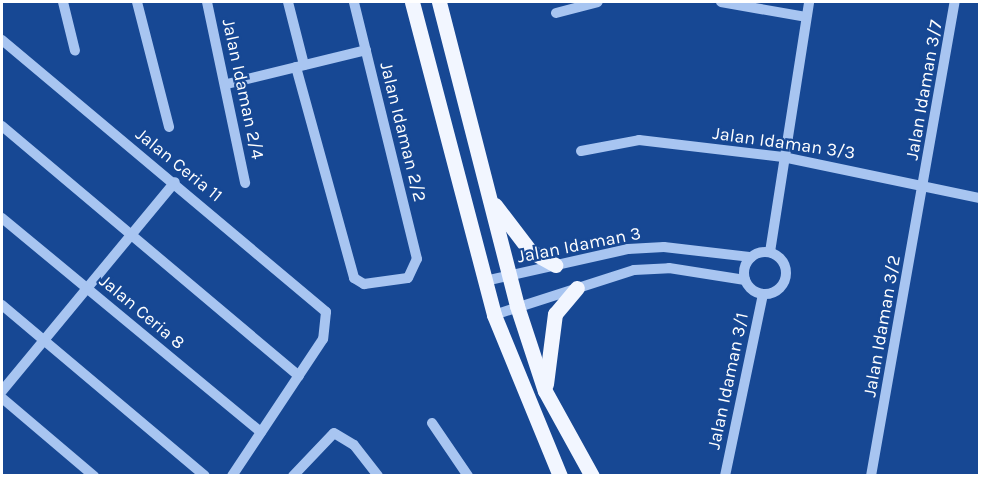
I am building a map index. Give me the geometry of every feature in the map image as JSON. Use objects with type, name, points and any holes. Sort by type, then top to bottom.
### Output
[{"type":"main road","points":[[412,2],[494,315],[560,476]]},
{"type":"main road","points":[[439,2],[517,306],[545,392],[592,476]]},
{"type":"main road","points":[[490,198],[530,251],[555,266]]},
{"type":"main road","points":[[545,392],[552,324],[577,288]]},
{"type":"street","points":[[63,2],[75,51]]},
{"type":"street","points":[[137,2],[169,127]]},
{"type":"street","name":"Jalan Idaman 2/4","points":[[207,2],[227,84],[245,183]]},
{"type":"street","points":[[288,2],[300,66]]},
{"type":"street","name":"Jalan Idaman 2/2","points":[[300,66],[354,278],[369,284],[408,278],[416,270],[354,2]]},
{"type":"street","points":[[556,13],[598,2]]},
{"type":"street","points":[[721,2],[806,17]]},
{"type":"street","points":[[770,252],[809,2]]},
{"type":"street","name":"Jalan Idaman 3/7","points":[[925,183],[955,2]]},
{"type":"street","name":"Jalan Ceria 11","points":[[2,40],[320,302],[329,321],[299,376]]},
{"type":"street","points":[[227,84],[366,50]]},
{"type":"street","points":[[2,126],[299,376],[232,476]]},
{"type":"street","name":"Jalan Idaman 3/3","points":[[581,151],[639,141],[783,157],[925,183],[980,198]]},
{"type":"street","points":[[94,476],[2,398],[44,340],[175,182]]},
{"type":"street","name":"Jalan Idaman 3/2","points":[[871,476],[925,183]]},
{"type":"street","name":"Jalan Ceria 8","points":[[2,218],[261,432]]},
{"type":"street","name":"Jalan Idaman 3","points":[[485,281],[664,247],[751,257]]},
{"type":"street","points":[[770,252],[781,260],[785,279],[776,290],[763,294],[745,280],[751,257],[770,252]]},
{"type":"street","name":"Jalan Idaman 3","points":[[494,315],[634,270],[669,268],[745,280]]},
{"type":"street","name":"Jalan Idaman 3/1","points":[[725,476],[763,294]]},
{"type":"street","points":[[2,305],[205,476]]},
{"type":"street","points":[[432,423],[468,476]]},
{"type":"street","points":[[293,476],[334,433],[354,445],[378,476]]}]
